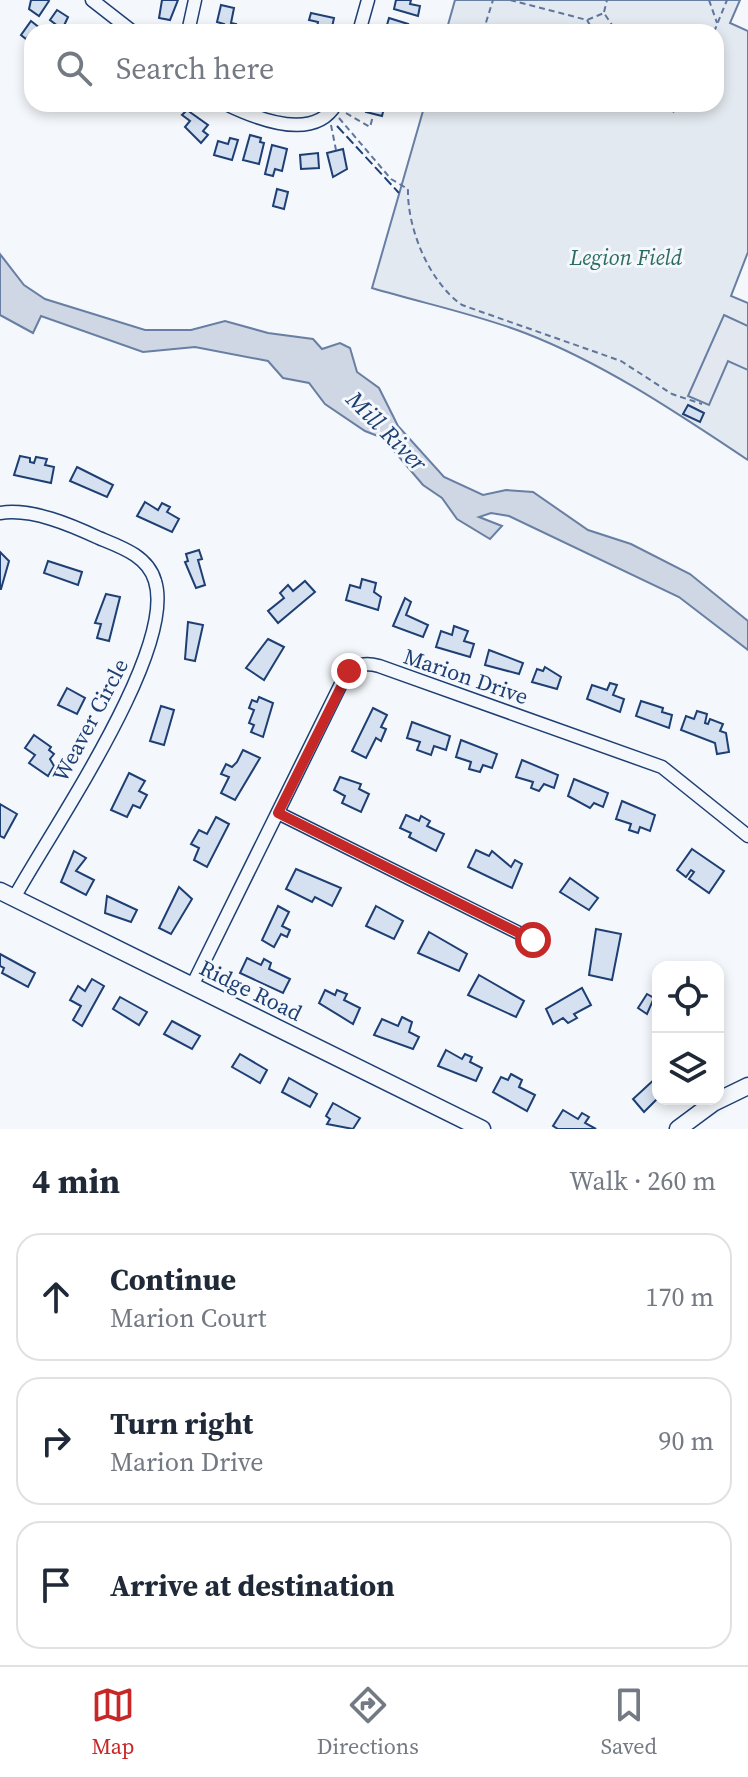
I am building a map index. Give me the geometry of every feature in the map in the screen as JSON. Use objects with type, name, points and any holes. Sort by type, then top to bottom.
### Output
[{"type":"main road","name":"Ridge Road","points":[[7,894],[482,1129]]},
{"type":"main road","points":[[678,1129],[713,1103],[748,1086]]},
{"type":"street","points":[[92,0],[123,24]]},
{"type":"street","points":[[190,24],[195,0]]},
{"type":"street","points":[[361,24],[368,0]]},
{"type":"street","points":[[250,112],[290,125],[304,126],[333,112]]},
{"type":"street","name":"Weaver Circle","points":[[0,513],[28,514],[54,521],[122,547],[149,567],[158,596],[150,642],[136,683],[7,894]]},
{"type":"street","name":"Marion Drive","points":[[192,986],[349,671],[361,664],[370,664],[662,767],[748,836]]},
{"type":"street","points":[[278,813],[533,940]]},
{"type":"path","points":[[486,24],[493,0]]},
{"type":"path","points":[[510,0],[587,20],[604,13]]},
{"type":"path","points":[[607,0],[604,13],[611,24]]},
{"type":"path","points":[[709,0],[717,24]]},
{"type":"path","points":[[717,24],[727,0]]},
{"type":"path","points":[[587,20],[589,24]]},
{"type":"path","points":[[335,112],[336,150]]},
{"type":"path","points":[[336,112],[391,179],[408,189],[411,225],[437,279],[452,298],[462,305],[621,361],[672,394],[702,404]]},
{"type":"path","points":[[337,112],[370,127],[373,116]]},
{"type":"green space","name":"Legion Field","points":[[455,0],[740,0],[730,23],[748,31],[748,252],[731,296],[748,303],[748,460],[640,390],[555,345],[487,320],[372,288],[423,112],[724,112],[724,24],[448,24]]},
{"type":"shaded area","points":[[724,315],[748,326],[748,370],[728,361],[709,405],[688,396]]},
{"type":"water","name":"Mill River","points":[[0,254],[24,285],[45,299],[145,330],[191,330],[225,321],[268,333],[313,339],[322,349],[340,343],[350,348],[357,372],[379,388],[398,426],[444,477],[483,495],[506,490],[533,492],[588,530],[631,544],[690,574],[748,621],[748,650],[679,597],[509,516],[491,513],[479,517],[502,526],[490,539],[457,519],[442,498],[423,485],[383,438],[365,431],[325,404],[309,383],[283,378],[268,361],[195,347],[143,352],[41,316],[33,333],[0,315]]},
{"type":"building","points":[[31,0],[49,1],[39,16],[29,9]]},
{"type":"building","points":[[162,0],[178,0],[170,20],[159,18]]},
{"type":"building","points":[[396,0],[411,0],[410,4],[420,6],[418,16],[394,9]]},
{"type":"building","points":[[221,5],[234,8],[231,23],[236,24],[217,22]]},
{"type":"building","points":[[57,10],[68,17],[65,24],[55,24],[50,20]]},
{"type":"building","points":[[311,13],[334,18],[333,24],[318,24],[309,20]]},
{"type":"building","points":[[389,18],[408,24],[387,24]]},
{"type":"building","points":[[190,112],[208,125],[203,131],[208,135],[201,143],[185,127],[190,121],[182,115]]},
{"type":"building","points":[[250,135],[261,138],[260,142],[264,143],[259,164],[243,160]]},
{"type":"building","points":[[230,138],[238,140],[232,160],[214,155],[218,141],[228,144]]},
{"type":"building","points":[[272,145],[287,149],[282,171],[275,169],[273,176],[265,174]]},
{"type":"building","points":[[343,149],[347,169],[333,177],[327,153]]},
{"type":"building","points":[[318,153],[319,168],[301,169],[300,155]]},
{"type":"building","points":[[277,189],[288,192],[284,209],[273,206]]},
{"type":"building","points":[[688,405],[704,413],[700,422],[683,414]]},
{"type":"building","points":[[20,456],[30,458],[30,462],[34,463],[36,457],[47,459],[45,465],[54,467],[51,483],[14,475]]},
{"type":"building","points":[[77,467],[113,485],[107,497],[70,481]]},
{"type":"building","points":[[145,502],[158,510],[162,503],[170,507],[167,512],[179,519],[172,532],[137,516]]},
{"type":"building","points":[[199,550],[202,559],[198,560],[205,585],[196,588],[185,562],[188,561],[186,554]]},
{"type":"building","points":[[0,552],[9,561],[1,589],[0,589]]},
{"type":"building","points":[[48,561],[82,572],[78,585],[44,573]]},
{"type":"building","points":[[362,579],[376,583],[374,592],[381,597],[378,610],[346,600],[350,585],[360,588]]},
{"type":"building","points":[[305,581],[315,592],[278,623],[268,611],[284,598],[280,593],[288,585],[293,591]]},
{"type":"building","points":[[106,594],[120,597],[109,641],[97,638],[101,624],[95,623]]},
{"type":"building","points":[[405,598],[411,602],[406,615],[428,625],[423,637],[393,626]]},
{"type":"building","points":[[188,622],[203,625],[195,661],[185,659]]},
{"type":"building","points":[[454,626],[468,631],[464,641],[474,644],[470,657],[436,647],[441,631],[452,635]]},
{"type":"building","points":[[268,639],[284,647],[264,680],[246,668]]},
{"type":"building","points":[[489,650],[523,663],[519,674],[485,665]]},
{"type":"building","points":[[545,667],[561,677],[557,689],[532,682],[537,669],[543,671]]},
{"type":"building","points":[[610,683],[617,685],[613,695],[624,699],[620,712],[587,699],[592,685],[607,690]]},
{"type":"building","points":[[67,688],[85,698],[77,714],[58,705]]},
{"type":"building","points":[[259,697],[273,703],[263,737],[251,732],[254,725],[249,723],[254,710],[249,708],[252,700],[257,702]]},
{"type":"building","points":[[641,701],[663,708],[662,712],[672,715],[669,728],[636,716]]},
{"type":"building","points":[[161,706],[174,710],[164,745],[150,741]]},
{"type":"building","points":[[373,708],[387,715],[381,727],[386,729],[381,741],[376,738],[366,758],[352,751]]},
{"type":"building","points":[[697,711],[707,714],[705,723],[708,724],[710,719],[723,724],[720,731],[726,733],[729,752],[717,754],[715,743],[681,730],[686,716],[694,719]]},
{"type":"building","points":[[412,722],[450,736],[446,750],[434,746],[431,755],[417,750],[420,742],[407,738]]},
{"type":"building","points":[[34,735],[51,747],[49,750],[54,754],[50,759],[54,766],[48,776],[29,763],[35,755],[25,748]]},
{"type":"building","points":[[461,740],[497,754],[492,768],[483,765],[480,772],[469,769],[471,762],[456,757]]},
{"type":"building","points":[[243,750],[260,758],[235,800],[221,793],[229,777],[221,774],[226,764],[232,767],[237,762]]},
{"type":"building","points":[[522,760],[558,775],[554,788],[544,784],[539,791],[531,788],[533,782],[516,777]]},
{"type":"building","points":[[129,773],[145,781],[139,791],[147,795],[140,808],[133,805],[127,817],[111,810]]},
{"type":"building","points":[[340,777],[361,784],[359,789],[369,794],[361,812],[342,803],[345,796],[334,790]]},
{"type":"building","points":[[574,779],[608,793],[603,807],[594,803],[590,808],[568,796]]},
{"type":"building","points":[[622,801],[655,815],[650,831],[640,827],[638,833],[629,830],[631,824],[616,819]]},
{"type":"building","points":[[0,804],[17,814],[4,838],[0,836]]},
{"type":"building","points":[[406,815],[419,821],[421,816],[430,821],[427,826],[444,834],[436,851],[409,837],[411,833],[400,828]]},
{"type":"building","points":[[216,817],[229,824],[207,867],[194,860],[199,848],[191,844],[199,830],[207,834]]},
{"type":"building","points":[[692,849],[724,871],[709,893],[689,879],[694,872],[691,870],[686,877],[677,870]]},
{"type":"building","points":[[476,850],[489,856],[492,851],[511,867],[515,860],[522,864],[512,888],[468,867]]},
{"type":"building","points":[[74,851],[86,858],[76,871],[94,880],[86,895],[61,882]]},
{"type":"building","points":[[296,869],[341,888],[332,906],[315,897],[312,902],[286,889]]},
{"type":"building","points":[[570,878],[598,898],[589,910],[560,892]]},
{"type":"building","points":[[179,887],[192,899],[171,934],[159,928]]},
{"type":"building","points":[[107,896],[137,910],[131,922],[105,913]]},
{"type":"building","points":[[278,906],[289,912],[282,926],[290,930],[287,937],[281,934],[274,947],[262,940]]},
{"type":"building","points":[[376,906],[403,921],[394,939],[366,926]]},
{"type":"building","points":[[596,929],[621,934],[612,980],[589,975]]},
{"type":"building","points":[[429,932],[467,954],[459,971],[418,953]]},
{"type":"building","points":[[0,954],[35,973],[28,987],[2,973],[4,968],[0,966]]},
{"type":"building","points":[[247,958],[261,965],[264,959],[271,963],[269,969],[290,979],[283,993],[240,973]]},
{"type":"building","points":[[479,975],[524,1001],[516,1017],[468,995]]},
{"type":"building","points":[[92,979],[104,986],[82,1026],[73,1020],[81,1006],[70,1000],[78,986],[85,991]]},
{"type":"building","points":[[582,988],[591,1005],[574,1014],[577,1018],[568,1023],[563,1018],[553,1024],[546,1009]]},
{"type":"building","points":[[325,990],[335,995],[337,990],[347,994],[344,1000],[360,1008],[353,1024],[319,1003]]},
{"type":"building","points":[[647,994],[652,997],[647,1014],[638,1008]]},
{"type":"building","points":[[120,997],[147,1012],[139,1025],[113,1009]]},
{"type":"building","points":[[402,1017],[412,1022],[409,1032],[419,1037],[413,1049],[374,1035],[382,1019],[398,1026]]},
{"type":"building","points":[[172,1021],[200,1036],[192,1049],[164,1034]]},
{"type":"building","points":[[446,1050],[462,1059],[465,1054],[472,1057],[470,1062],[482,1068],[476,1081],[438,1066]]},
{"type":"building","points":[[240,1054],[267,1070],[260,1083],[232,1067]]},
{"type":"building","points":[[511,1074],[522,1080],[519,1087],[535,1095],[527,1111],[493,1092],[501,1077],[508,1080]]},
{"type":"building","points":[[289,1078],[317,1094],[310,1107],[282,1092]]},
{"type":"building","points":[[652,1082],[652,1104],[644,1112],[633,1099]]},
{"type":"building","points":[[333,1103],[360,1118],[353,1129],[327,1124],[330,1119],[326,1116]]},
{"type":"building","points":[[563,1110],[578,1119],[582,1113],[589,1117],[585,1123],[596,1129],[558,1129],[553,1126]]},
{"type":"fence","points":[[337,126],[399,193]]},
{"type":"route","points":[[349,671],[278,813],[533,940]]}]
